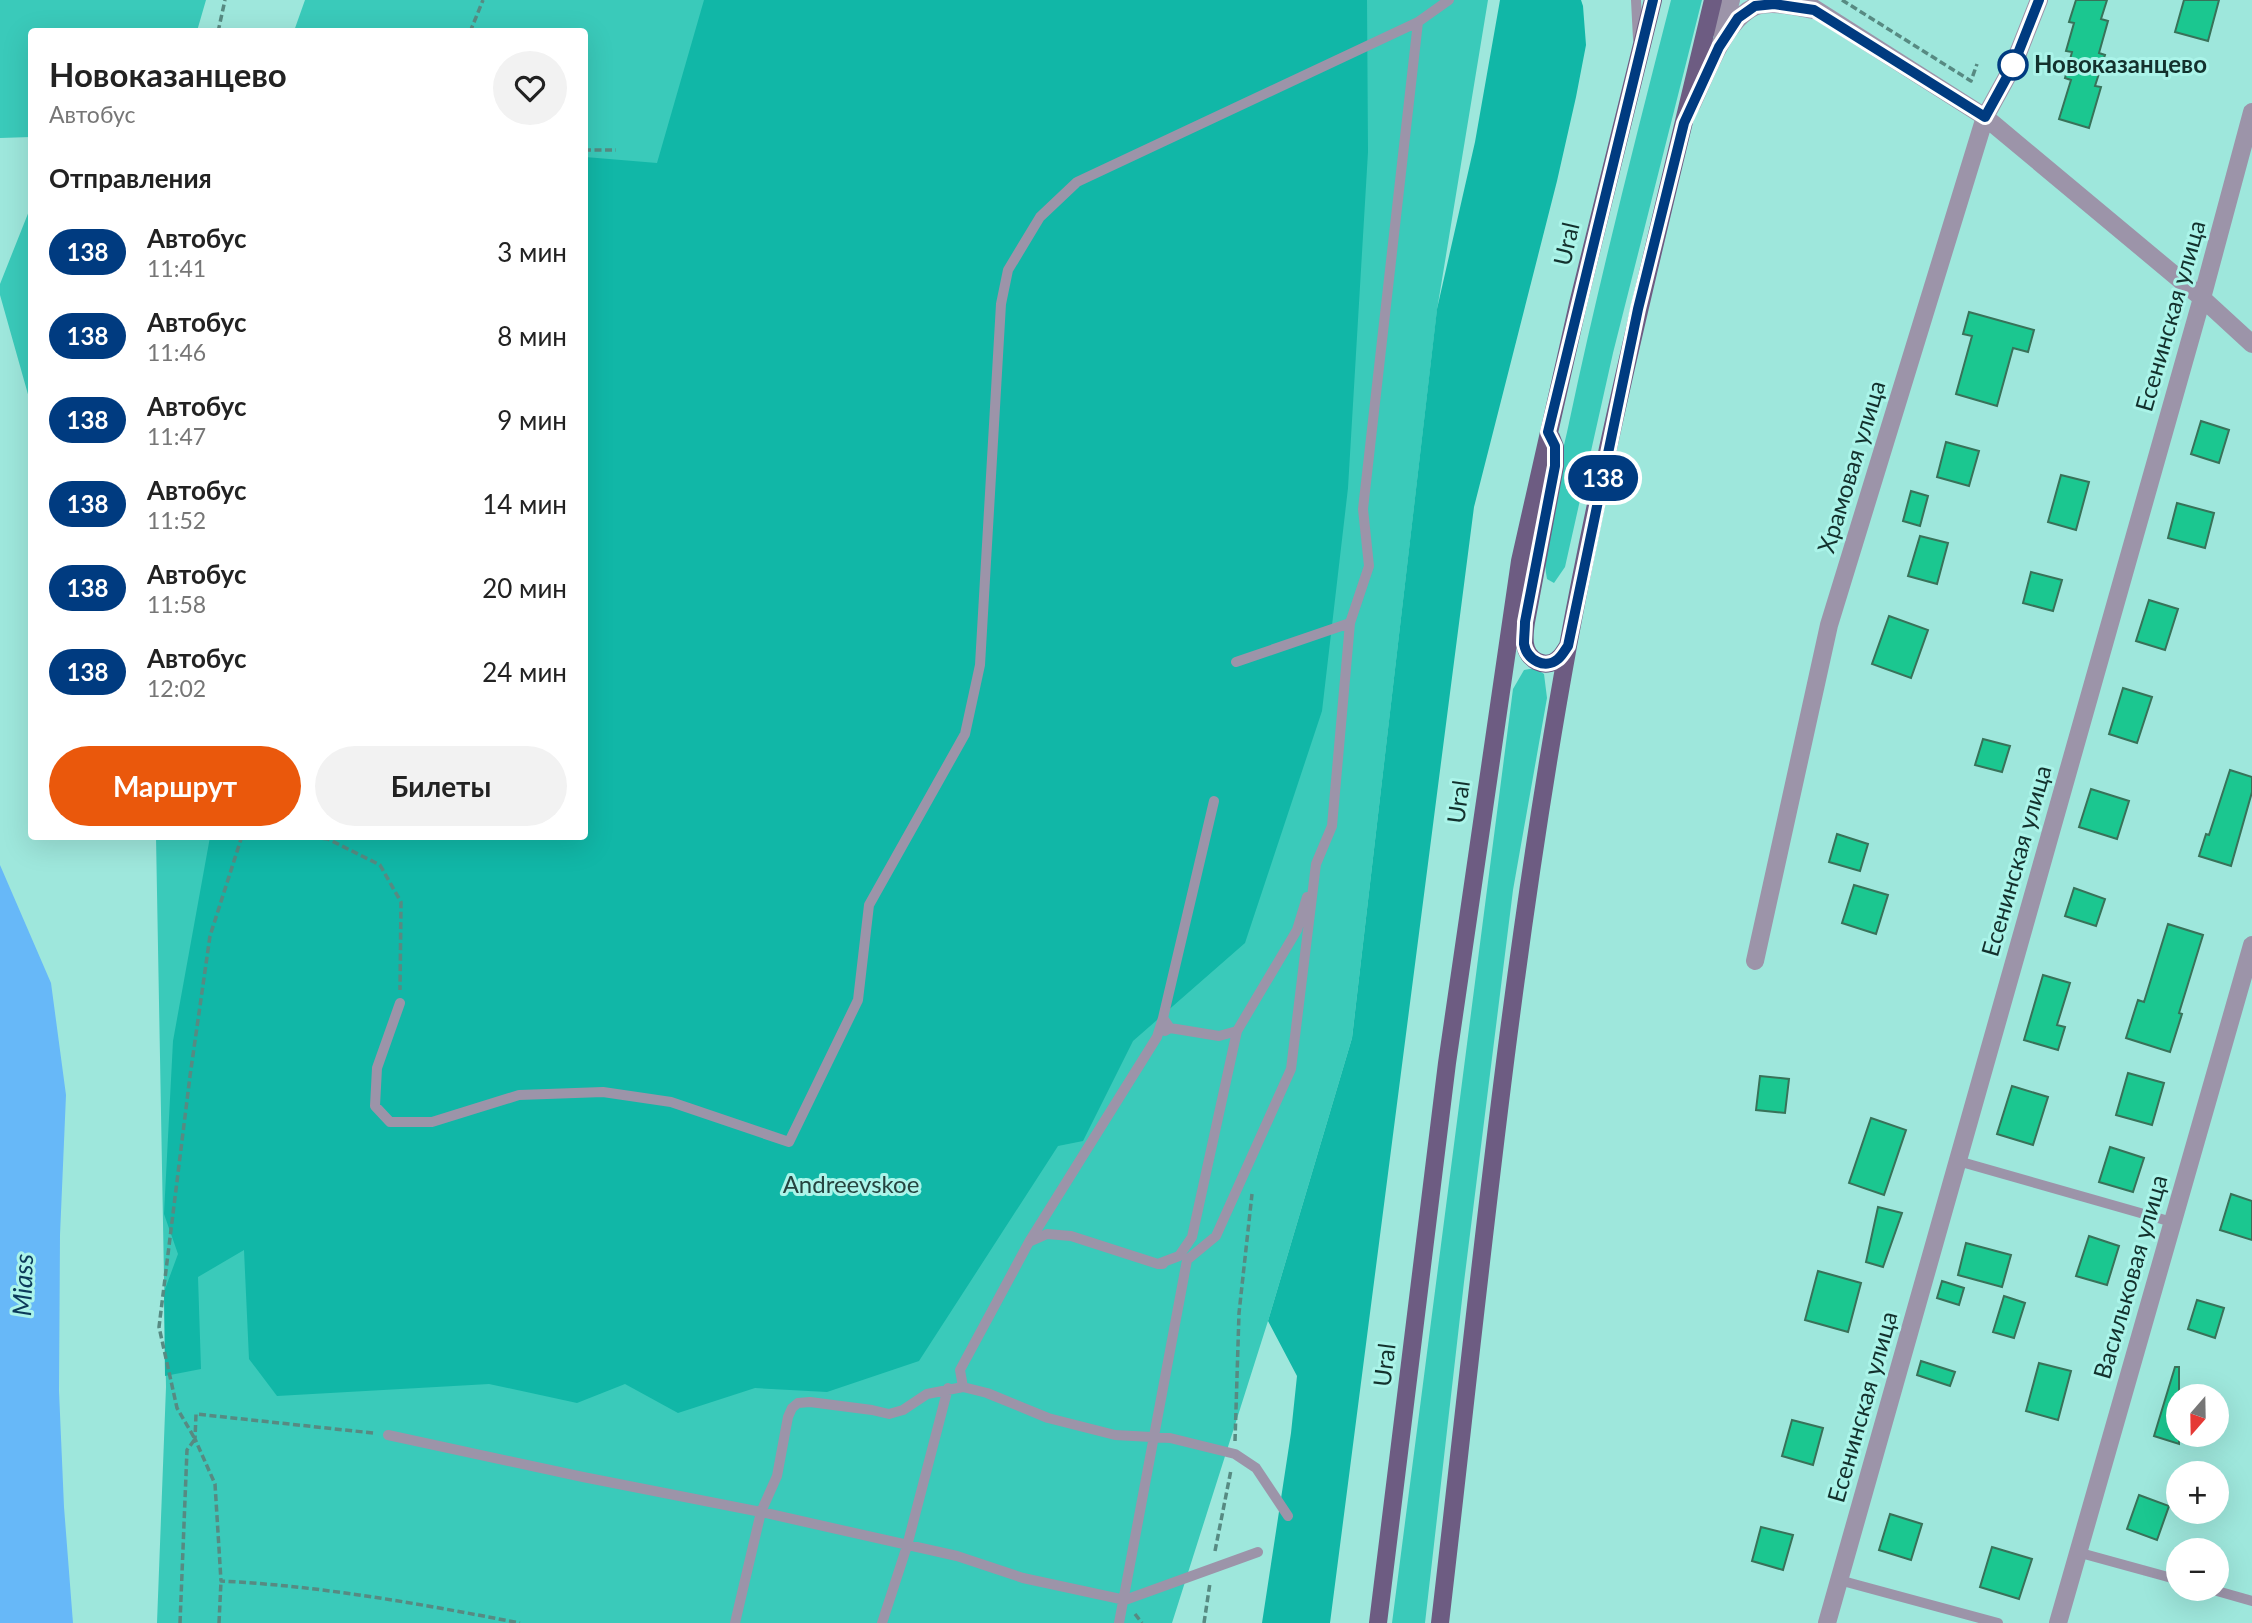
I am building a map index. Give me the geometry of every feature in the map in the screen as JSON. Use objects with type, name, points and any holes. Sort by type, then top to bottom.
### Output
[{"type":"main road","name":"Ural","points":[[1378,1623],[1448,1049],[1516,587],[1548,432],[1638,52],[1653,0]]},
{"type":"main road","points":[[1440,1623],[1500,1101],[1536,844],[1568,646],[1638,309],[1713,0]]},
{"type":"main road","points":[[1548,432],[1555,446],[1555,466],[1525,622],[1524,646],[1530,657],[1539,663],[1549,664],[1558,659],[1568,646]]},
{"type":"street","points":[[1719,47],[1731,0]]},
{"type":"street","name":"Храмовая улица","points":[[1755,961],[1829,625],[1985,117],[2013,66],[2039,0]]},
{"type":"street","points":[[1684,123],[1719,47],[1738,18],[1755,6],[1807,5],[1985,117],[2202,298],[2252,344]]},
{"type":"street","name":"Есенинская улица","points":[[1827,1623],[2252,113]]},
{"type":"street","name":"Васильковая улица","points":[[2058,1623],[2252,945]]},
{"type":"lane","points":[[400,1003],[377,1068],[375,1106],[390,1122],[432,1122],[519,1095],[603,1092],[671,1102],[789,1142],[858,1000],[869,905],[965,734],[980,665],[1001,304],[1008,270],[1040,217],[1077,182],[1418,22],[1449,0]]},
{"type":"lane","points":[[1636,0],[1638,52]]},
{"type":"lane","points":[[1158,1264],[1178,1256],[1192,1237],[1237,1031],[1297,930],[1316,864],[1332,826],[1350,623],[1369,566],[1363,509],[1418,22]]},
{"type":"lane","points":[[1236,662],[1350,623]]},
{"type":"lane","points":[[962,1387],[960,1370],[1029,1242],[1167,1023],[1214,801]]},
{"type":"lane","points":[[1029,1242],[1047,1234],[1071,1236],[1158,1264],[1187,1260],[1216,1236],[1291,1069],[1316,864]]},
{"type":"lane","points":[[1167,1023],[1219,1036],[1237,1031]]},
{"type":"lane","points":[[1958,1161],[2172,1222]]},
{"type":"lane","points":[[1119,1623],[1187,1260]]},
{"type":"lane","points":[[735,1623],[761,1512],[777,1476],[788,1417],[798,1403],[872,1409],[889,1414],[903,1410],[927,1394],[962,1387],[987,1393],[1048,1418],[1115,1435],[1170,1438],[1235,1454],[1256,1468],[1287,1516]]},
{"type":"lane","points":[[882,1623],[907,1546],[948,1388]]},
{"type":"lane","points":[[388,1435],[761,1512],[957,1556],[1023,1578],[1125,1601],[1258,1552]]},
{"type":"lane","points":[[2077,1552],[2166,1576]]},
{"type":"lane","points":[[1839,1580],[1998,1623]]},
{"type":"lane","points":[[2229,1594],[2252,1601]]},
{"type":"path","points":[[219,28],[225,0]]},
{"type":"path","points":[[472,28],[483,0]]},
{"type":"path","points":[[1842,0],[1971,81],[1978,64]]},
{"type":"path","points":[[588,150],[616,150]]},
{"type":"path","points":[[219,1623],[221,1581],[215,1484],[195,1439],[177,1408],[159,1327],[210,936],[241,840]]},
{"type":"path","points":[[330,840],[380,865],[401,902],[400,1003]]},
{"type":"path","points":[[1204,1623],[1235,1454],[1239,1313],[1252,1195],[1256,1182]]},
{"type":"path","points":[[180,1623],[187,1450],[195,1439],[197,1414],[388,1435]]},
{"type":"path","points":[[221,1581],[386,1597],[520,1623]]},
{"type":"green space","points":[[0,0],[206,0],[198,28],[28,28],[28,137],[0,138]]},
{"type":"green space","name":"Andreevskoe","points":[[305,0],[1488,0],[1437,310],[1352,1038],[1268,1321],[1172,1623],[157,1623],[166,1387],[156,840],[588,840],[588,28],[295,28]]},
{"type":"green space","name":"Andreevskoe","points":[[704,0],[1367,0],[1368,152],[1348,488],[1322,711],[1245,943],[1133,1041],[1083,1141],[1058,1146],[919,1361],[827,1392],[755,1388],[678,1413],[625,1384],[577,1403],[489,1384],[277,1396],[249,1359],[244,1250],[198,1277],[201,1369],[165,1376],[164,1292],[178,1254],[164,1214],[173,1041],[209,840],[588,840],[588,157],[657,163]]},
{"type":"green space","points":[[1500,0],[1581,0],[1586,45],[1557,181],[1474,507],[1330,1623],[1262,1623],[1297,1376],[1268,1321],[1352,1038],[1437,309],[1475,142]]},
{"type":"green space","points":[[1671,0],[1702,0],[1613,353],[1565,567],[1554,583],[1547,579],[1545,560],[1551,501],[1605,264]]},
{"type":"green space","points":[[28,214],[28,394],[0,295],[0,284]]},
{"type":"green space","points":[[1535,668],[1544,674],[1547,698],[1513,890],[1425,1623],[1392,1623],[1513,689],[1524,670]]},
{"type":"water","name":"Miass","points":[[0,865],[51,983],[66,1095],[60,1235],[59,1391],[73,1623],[0,1623]]},
{"type":"building","points":[[2076,0],[2107,0],[2101,19],[2108,21],[2099,53],[2105,55],[2095,86],[2101,87],[2089,128],[2059,119],[2071,80],[2065,78],[2072,52],[2066,51],[2074,23],[2069,22]]},
{"type":"building","points":[[2184,0],[2219,0],[2208,41],[2175,32]]},
{"type":"building","points":[[1969,312],[2034,330],[2028,352],[2013,348],[1997,406],[1956,394],[1972,336],[1963,334]]},
{"type":"building","points":[[2201,421],[2229,430],[2219,463],[2191,454]]},
{"type":"building","points":[[1946,442],[1979,451],[1969,486],[1937,477]]},
{"type":"building","points":[[2061,475],[2089,482],[2076,530],[2048,522]]},
{"type":"building","points":[[1911,491],[1928,496],[1920,526],[1903,521]]},
{"type":"building","points":[[2177,503],[2214,513],[2205,548],[2168,538]]},
{"type":"building","points":[[1920,536],[1948,543],[1937,584],[1908,576]]},
{"type":"building","points":[[2031,572],[2062,580],[2053,611],[2023,603]]},
{"type":"building","points":[[2149,600],[2178,609],[2165,650],[2136,641]]},
{"type":"building","points":[[1889,616],[1928,630],[1911,678],[1872,664]]},
{"type":"building","points":[[2123,688],[2152,697],[2137,743],[2109,734]]},
{"type":"building","points":[[1983,739],[2010,746],[2002,772],[1975,765]]},
{"type":"building","points":[[2230,770],[2252,777],[2252,792],[2231,866],[2199,856],[2206,834],[2209,835]]},
{"type":"building","points":[[2091,789],[2129,801],[2117,839],[2079,827]]},
{"type":"building","points":[[1837,834],[1868,844],[1860,871],[1829,862]]},
{"type":"building","points":[[1854,885],[1888,895],[1876,934],[1842,923]]},
{"type":"building","points":[[2074,888],[2105,899],[2096,926],[2065,916]]},
{"type":"building","points":[[2168,924],[2203,935],[2170,1052],[2126,1038],[2138,1000],[2144,1002]]},
{"type":"building","points":[[2043,975],[2070,983],[2057,1025],[2065,1027],[2058,1050],[2024,1040]]},
{"type":"building","points":[[2128,1073],[2164,1083],[2152,1125],[2116,1115]]},
{"type":"building","points":[[1760,1076],[1789,1079],[1785,1113],[1756,1110]]},
{"type":"building","points":[[2012,1086],[2048,1097],[2033,1145],[1997,1134]]},
{"type":"building","points":[[1871,1118],[1906,1130],[1884,1195],[1849,1183]]},
{"type":"building","points":[[2110,1147],[2144,1158],[2133,1192],[2099,1182]]},
{"type":"building","points":[[2231,1194],[2252,1201],[2252,1240],[2220,1230]]},
{"type":"building","points":[[1878,1207],[1902,1213],[1883,1267],[1866,1262]]},
{"type":"building","points":[[2089,1236],[2119,1246],[2107,1285],[2076,1276]]},
{"type":"building","points":[[1966,1243],[2011,1255],[2002,1287],[1958,1275]]},
{"type":"building","points":[[1818,1271],[1861,1283],[1848,1332],[1805,1320]]},
{"type":"building","points":[[1942,1281],[1964,1288],[1959,1305],[1937,1298]]},
{"type":"building","points":[[2004,1296],[2025,1303],[2014,1338],[1993,1332]]},
{"type":"building","points":[[2197,1300],[2224,1308],[2215,1338],[2188,1329]]},
{"type":"building","points":[[1921,1361],[1955,1372],[1950,1386],[1917,1375]]},
{"type":"building","points":[[2039,1363],[2071,1371],[2058,1420],[2026,1411]]},
{"type":"building","points":[[2175,1367],[2179,1367],[2179,1384],[2170,1384]]},
{"type":"building","points":[[2166,1397],[2166,1440],[2154,1436]]},
{"type":"building","points":[[1792,1420],[1823,1428],[1813,1465],[1782,1456]]},
{"type":"building","points":[[2139,1495],[2166,1505],[2166,1514],[2157,1540],[2127,1529]]},
{"type":"building","points":[[1890,1514],[1922,1524],[1911,1560],[1879,1550]]},
{"type":"building","points":[[1761,1527],[1793,1535],[1783,1570],[1752,1561]]},
{"type":"building","points":[[1992,1547],[2032,1559],[2019,1599],[1980,1587]]},
{"type":"bus line","name":"138","points":[[1653,0],[1638,52],[1548,432],[1555,446],[1555,466],[1525,622],[1524,646],[1530,657],[1539,663],[1549,664],[1558,659],[1568,646],[1638,309],[1684,123],[1719,47],[1738,18],[1755,6],[1774,4],[1814,10],[1985,117],[2013,66],[2039,0]]},
{"type":"place","name":"Новоказанцево","points":[[2013,65]]}]
